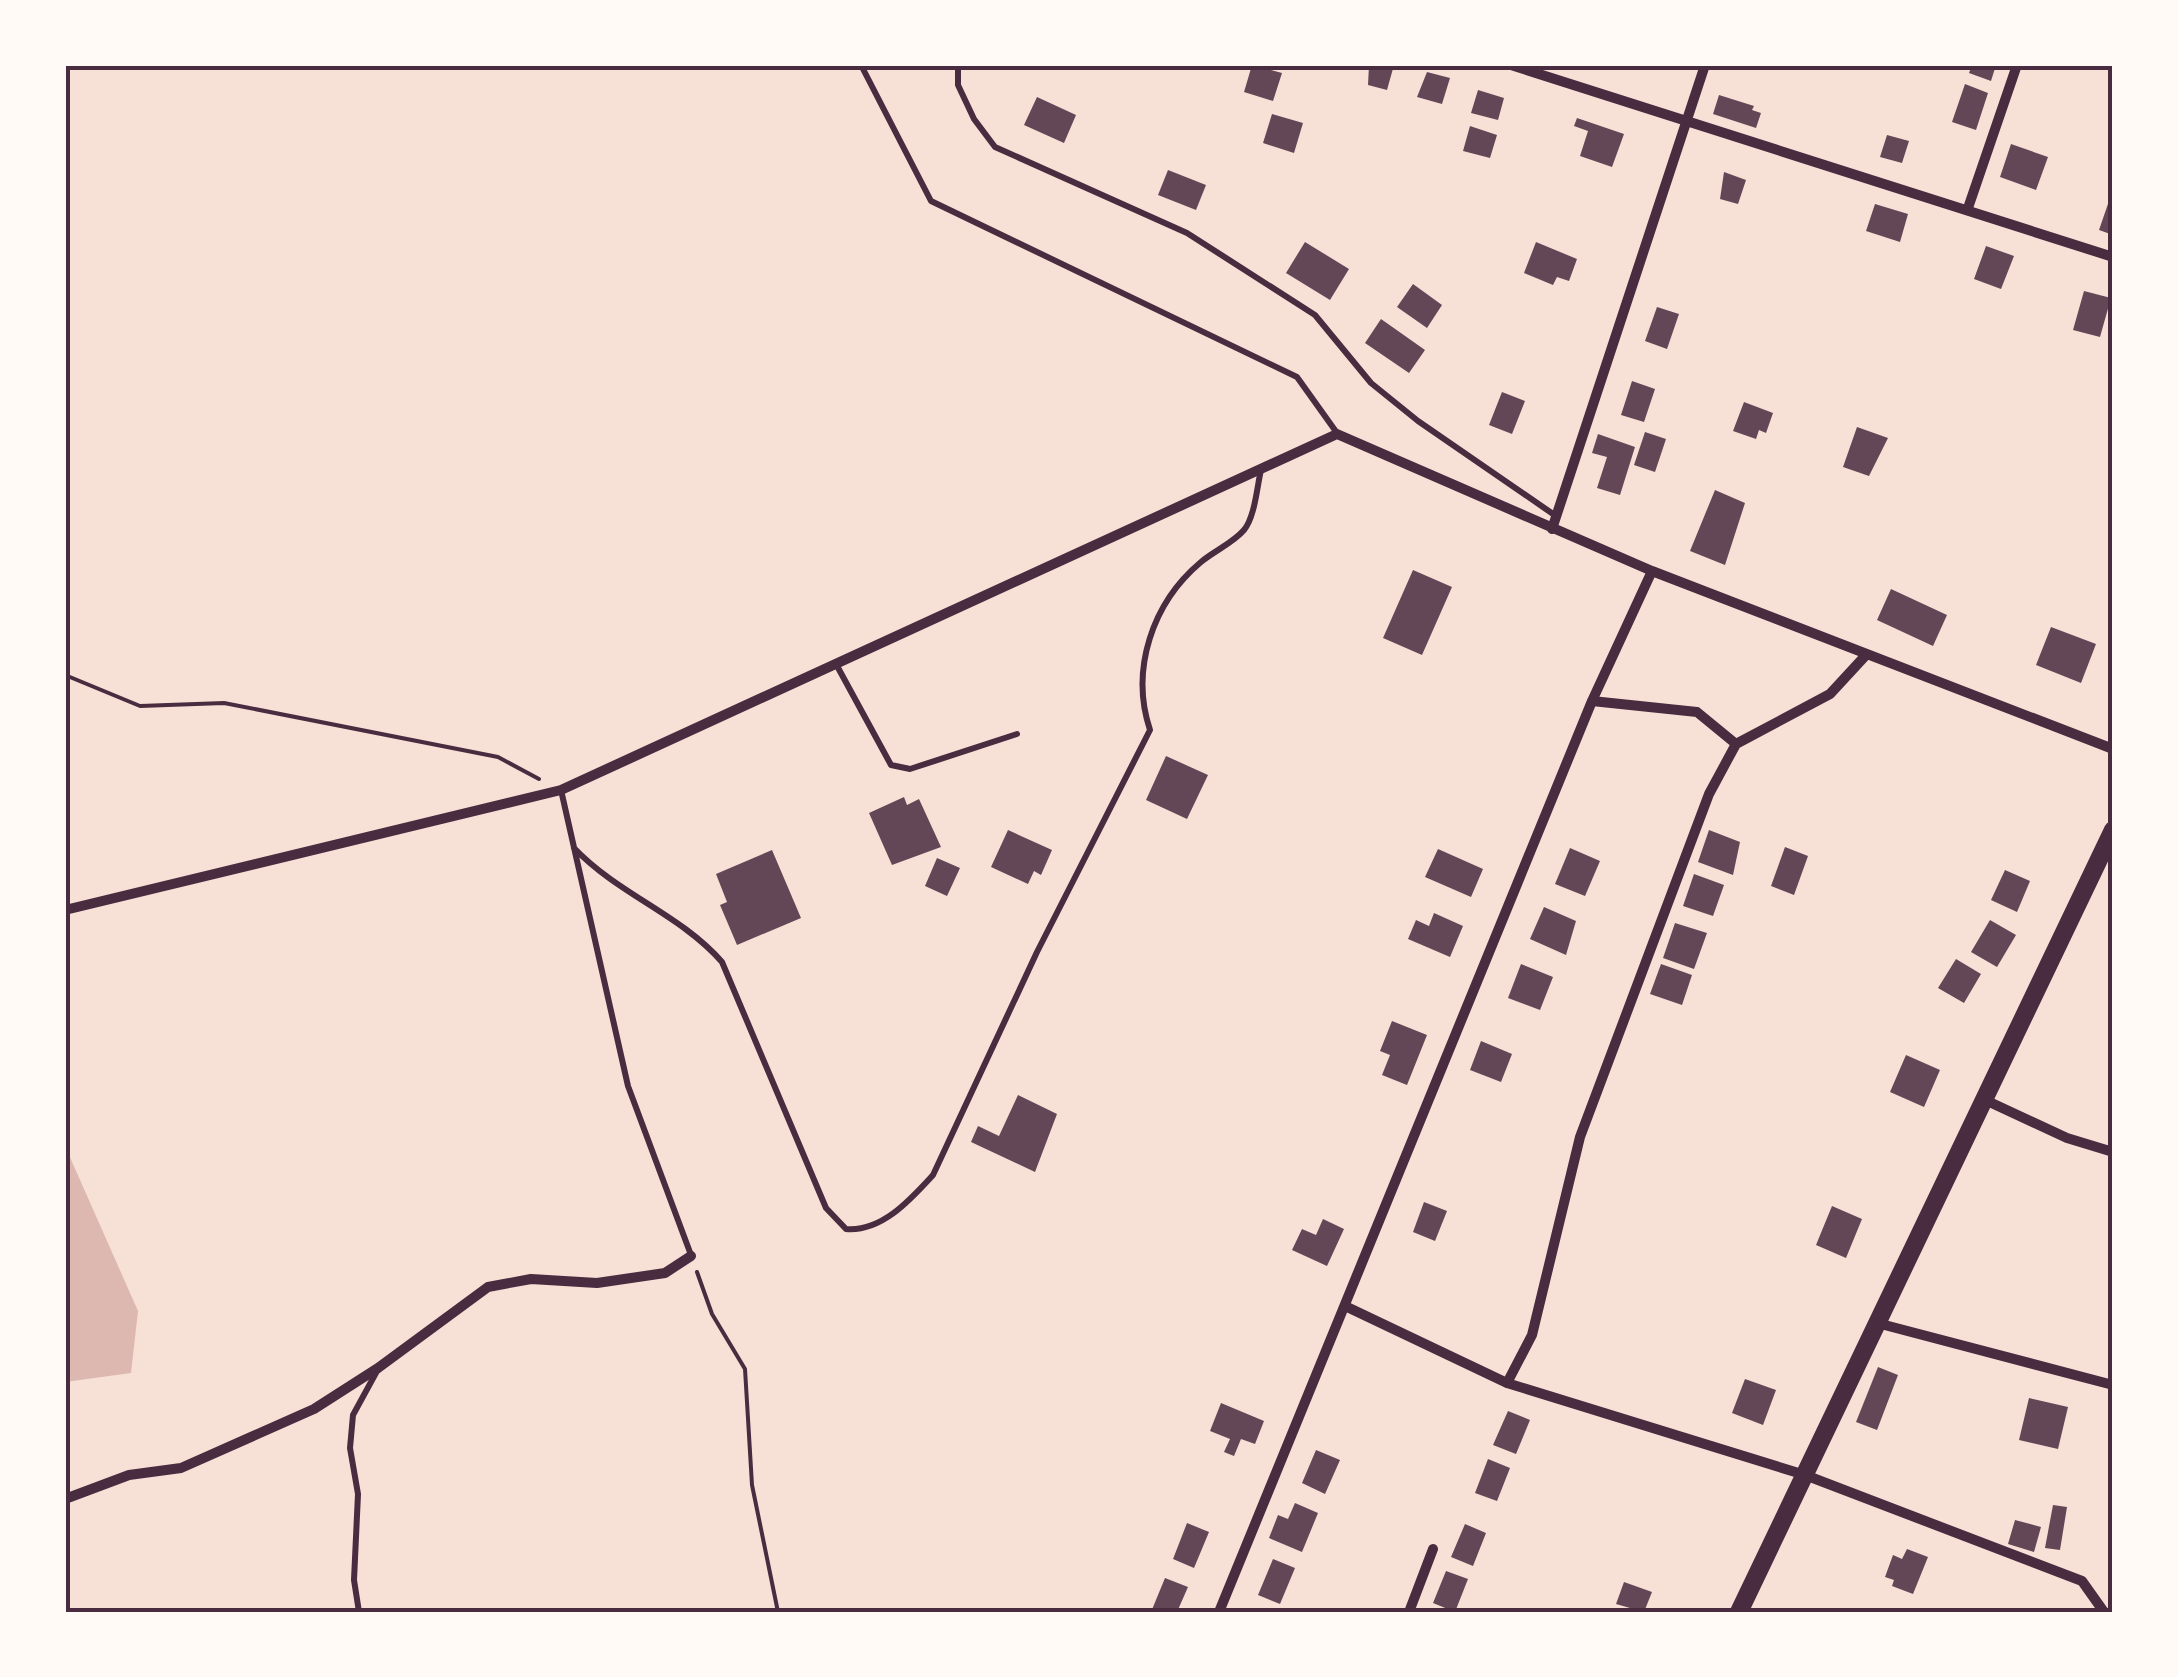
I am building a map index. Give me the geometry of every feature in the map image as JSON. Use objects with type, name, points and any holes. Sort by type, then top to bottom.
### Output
[{"type":"main road","points":[[1739,1612],[2113,830]]},
{"type":"street","points":[[1511,65],[2113,257]]},
{"type":"street","points":[[1552,530],[1704,65]]},
{"type":"street","points":[[1968,208],[2017,65]]},
{"type":"street","points":[[65,910],[561,790],[1337,434],[1552,530],[2113,749]]},
{"type":"street","points":[[1219,1612],[1592,701],[1652,570]]},
{"type":"street","points":[[1507,1384],[1532,1335],[1580,1136],[1709,794],[1736,744],[1830,694],[1866,655]]},
{"type":"street","points":[[1592,701],[1697,712],[1736,744]]},
{"type":"street","points":[[1984,1099],[2066,1138],[2113,1152]]},
{"type":"street","points":[[65,1500],[129,1475],[181,1468],[314,1408],[378,1368],[488,1287],[531,1279],[597,1283],[631,1278],[665,1272],[691,1256]]},
{"type":"street","points":[[1345,1306],[1507,1384],[1805,1474],[2082,1581],[2104,1612]]},
{"type":"street","points":[[1877,1323],[2113,1385]]},
{"type":"street","points":[[1410,1612],[1434,1550]]},
{"type":"lane","points":[[860,65],[930,201],[1297,377],[1337,434]]},
{"type":"lane","points":[[958,65],[958,85],[974,120],[995,147],[1186,233],[1315,315],[1371,383],[1418,422],[1556,516]]},
{"type":"lane","points":[[574,848],[602,877],[704,940],[722,962],[826,1208],[846,1228],[858,1230],[879,1221],[908,1202],[933,1175],[1037,952],[1150,730],[1140,700],[1144,654],[1166,601],[1198,564],[1247,528],[1262,469]]},
{"type":"lane","points":[[836,664],[891,765],[910,769],[1017,734]]},
{"type":"lane","points":[[561,790],[628,1086],[691,1256]]},
{"type":"lane","points":[[359,1612],[354,1580],[358,1494],[353,1415],[378,1368]]},
{"type":"path","points":[[65,675],[140,706],[224,703],[498,757],[561,790]]},
{"type":"path","points":[[691,1256],[712,1314],[746,1369],[752,1485],[778,1612]]},
{"type":"shaded area","points":[[65,1146],[138,1311],[131,1373],[65,1382]]},
{"type":"building","points":[[1252,65],[1282,73],[1273,101],[1244,92]]},
{"type":"building","points":[[1369,65],[1394,65],[1387,90],[1368,85]]},
{"type":"building","points":[[1972,65],[1996,65],[1991,81],[1969,73]]},
{"type":"building","points":[[1427,72],[1450,78],[1442,104],[1417,97]]},
{"type":"building","points":[[1965,84],[1988,93],[1976,130],[1952,122]]},
{"type":"building","points":[[1478,90],[1504,98],[1498,120],[1471,113]]},
{"type":"building","points":[[1719,95],[1754,106],[1752,110],[1761,113],[1756,128],[1713,114]]},
{"type":"building","points":[[1037,97],[1076,115],[1064,143],[1024,125]]},
{"type":"building","points":[[1272,114],[1303,123],[1294,153],[1263,143]]},
{"type":"building","points":[[1577,118],[1624,134],[1612,167],[1580,156],[1588,131],[1574,126]]},
{"type":"building","points":[[1470,126],[1497,135],[1490,158],[1463,151]]},
{"type":"building","points":[[1887,135],[1909,141],[1902,163],[1880,157]]},
{"type":"building","points":[[2011,144],[2048,157],[2036,190],[2000,177]]},
{"type":"building","points":[[1168,170],[1206,185],[1196,210],[1158,195]]},
{"type":"building","points":[[1724,172],[1746,180],[1738,204],[1720,199]]},
{"type":"building","points":[[2110,198],[2113,199],[2113,235],[2099,230]]},
{"type":"building","points":[[1875,204],[1908,214],[1900,242],[1866,231]]},
{"type":"building","points":[[1305,242],[1349,269],[1330,300],[1286,273]]},
{"type":"building","points":[[1536,242],[1577,259],[1569,281],[1557,277],[1553,285],[1524,273]]},
{"type":"building","points":[[1986,246],[2014,256],[2001,289],[1974,279]]},
{"type":"building","points":[[1413,284],[1442,305],[1427,328],[1397,307]]},
{"type":"building","points":[[2084,291],[2111,298],[2100,337],[2073,330]]},
{"type":"building","points":[[1657,307],[1679,314],[1667,349],[1645,341]]},
{"type":"building","points":[[1381,319],[1425,350],[1409,373],[1365,343]]},
{"type":"building","points":[[1632,381],[1655,389],[1644,422],[1621,415]]},
{"type":"building","points":[[1502,392],[1525,401],[1512,434],[1489,425]]},
{"type":"building","points":[[1744,402],[1773,413],[1766,433],[1759,430],[1756,439],[1733,431]]},
{"type":"building","points":[[1857,427],[1888,438],[1869,476],[1843,467]]},
{"type":"building","points":[[1645,432],[1666,439],[1655,472],[1634,465]]},
{"type":"building","points":[[1598,434],[1635,447],[1620,495],[1597,488],[1607,457],[1592,453]]},
{"type":"building","points":[[1715,490],[1745,503],[1725,565],[1690,551]]},
{"type":"building","points":[[1413,570],[1452,587],[1422,655],[1383,638]]},
{"type":"building","points":[[1891,589],[1947,615],[1933,646],[1877,620]]},
{"type":"building","points":[[2051,627],[2096,644],[2081,683],[2036,665]]},
{"type":"building","points":[[1166,756],[1208,775],[1187,819],[1146,800]]},
{"type":"building","points":[[904,797],[907,805],[919,799],[941,847],[892,865],[869,813]]},
{"type":"building","points":[[1008,830],[1052,850],[1041,875],[1034,871],[1028,884],[991,867]]},
{"type":"building","points":[[1709,830],[1740,842],[1733,875],[1698,862]]},
{"type":"building","points":[[1785,847],[1808,856],[1794,895],[1771,886]]},
{"type":"building","points":[[1570,848],[1600,861],[1585,896],[1555,884]]},
{"type":"building","points":[[1438,849],[1483,869],[1471,897],[1425,877]]},
{"type":"building","points":[[772,850],[801,918],[737,945],[720,905],[727,902],[716,874]]},
{"type":"building","points":[[937,858],[960,868],[947,896],[925,886]]},
{"type":"building","points":[[2005,870],[2030,881],[2017,912],[1991,900]]},
{"type":"building","points":[[1694,874],[1724,885],[1713,916],[1683,906]]},
{"type":"building","points":[[1544,907],[1576,921],[1566,955],[1530,939]]},
{"type":"building","points":[[1434,913],[1463,926],[1450,957],[1408,939],[1416,920],[1429,926]]},
{"type":"building","points":[[1990,920],[2016,935],[1997,967],[1971,952]]},
{"type":"building","points":[[1675,923],[1707,933],[1694,969],[1663,958]]},
{"type":"building","points":[[1956,959],[1981,974],[1964,1003],[1938,988]]},
{"type":"building","points":[[1521,964],[1553,977],[1540,1010],[1508,998]]},
{"type":"building","points":[[1661,964],[1692,975],[1682,1005],[1650,994]]},
{"type":"building","points":[[1392,1021],[1427,1035],[1407,1085],[1382,1075],[1390,1055],[1380,1051]]},
{"type":"building","points":[[1481,1041],[1512,1054],[1501,1082],[1470,1070]]},
{"type":"building","points":[[1906,1055],[1940,1070],[1924,1107],[1890,1092]]},
{"type":"building","points":[[1018,1095],[1057,1114],[1035,1172],[971,1142],[978,1126],[999,1136]]},
{"type":"building","points":[[1424,1202],[1447,1211],[1435,1241],[1413,1232]]},
{"type":"building","points":[[1832,1206],[1862,1219],[1846,1258],[1816,1245]]},
{"type":"building","points":[[1323,1219],[1344,1229],[1327,1266],[1292,1250],[1302,1229],[1316,1235]]},
{"type":"building","points":[[1878,1367],[1898,1375],[1877,1430],[1856,1422]]},
{"type":"building","points":[[1745,1379],[1776,1390],[1763,1425],[1732,1413]]},
{"type":"building","points":[[2029,1398],[2068,1407],[2058,1449],[2019,1440]]},
{"type":"building","points":[[1221,1403],[1264,1421],[1255,1444],[1241,1439],[1234,1456],[1224,1452],[1230,1439],[1210,1431]]},
{"type":"building","points":[[1508,1411],[1530,1420],[1516,1454],[1493,1445]]},
{"type":"building","points":[[1316,1450],[1340,1460],[1325,1494],[1302,1483]]},
{"type":"building","points":[[1488,1459],[1510,1468],[1497,1501],[1475,1493]]},
{"type":"building","points":[[1295,1503],[1318,1513],[1302,1552],[1269,1538],[1278,1515],[1288,1519]]},
{"type":"building","points":[[2053,1505],[2067,1507],[2060,1550],[2045,1548]]},
{"type":"building","points":[[2015,1520],[2041,1527],[2034,1552],[2008,1544]]},
{"type":"building","points":[[1187,1523],[1209,1532],[1194,1568],[1173,1559]]},
{"type":"building","points":[[1465,1524],[1486,1533],[1473,1566],[1451,1557]]},
{"type":"building","points":[[1907,1549],[1928,1557],[1913,1594],[1892,1586],[1894,1580],[1885,1577],[1893,1555],[1902,1559]]},
{"type":"building","points":[[1273,1559],[1295,1568],[1280,1604],[1258,1595]]},
{"type":"building","points":[[1446,1571],[1468,1579],[1455,1612],[1433,1603]]},
{"type":"building","points":[[1165,1578],[1188,1587],[1177,1612],[1151,1612]]},
{"type":"building","points":[[1624,1582],[1652,1592],[1644,1612],[1616,1604]]}]
